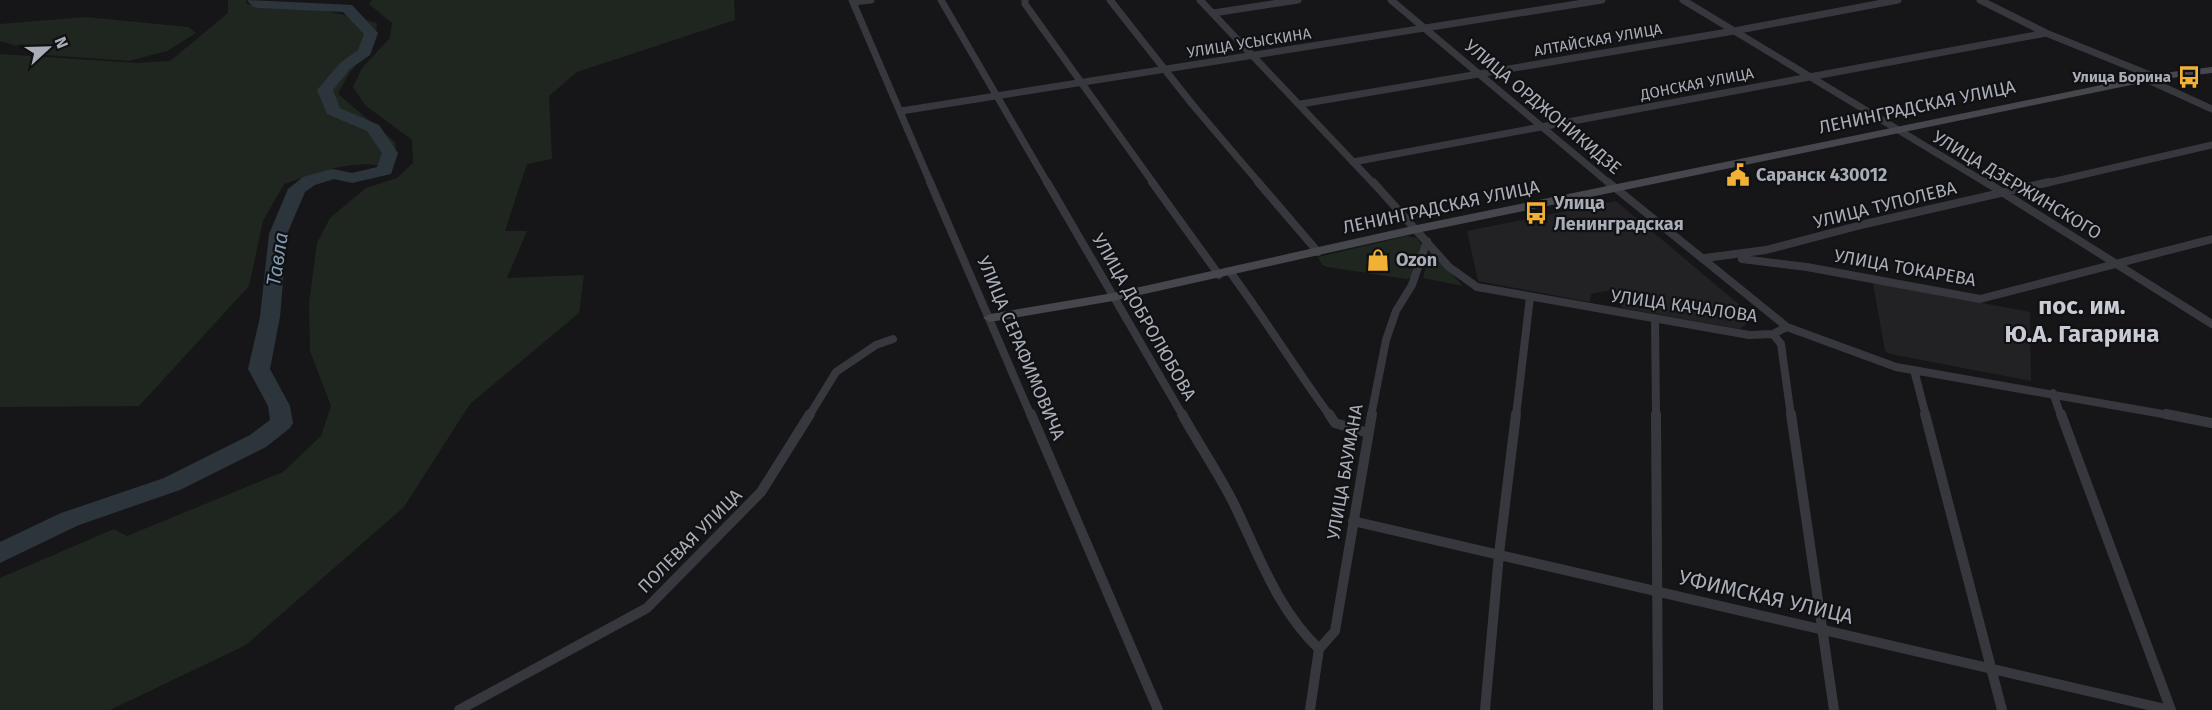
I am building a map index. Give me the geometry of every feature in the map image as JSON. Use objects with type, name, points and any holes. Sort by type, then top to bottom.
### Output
[{"type":"street","points":[[852,1],[871,0]]},
{"type":"street","name":"УЛИЦА ДОБРОЛЮБОВА","points":[[941,0],[1235,506],[1261,568],[1306,638],[1319,649]]},
{"type":"street","points":[[1025,0],[1025,4],[1224,273],[1261,313],[1295,368],[1335,423],[1368,433]]},
{"type":"street","points":[[1110,0],[1273,201],[1318,252]]},
{"type":"street","name":"УЛИЦА КАЧАЛОВА","points":[[1200,0],[1301,104],[1427,241],[1446,265],[1468,282],[1477,287],[1530,297],[1749,335],[1773,334],[1787,327]]},
{"type":"street","points":[[1212,13],[1298,0]]},
{"type":"street","name":"УЛИЦА ОРДЖОНИКИДЗЕ","points":[[1391,0],[1787,327]]},
{"type":"street","name":"УЛИЦА УСЫСКИНА","points":[[901,111],[1602,0]]},
{"type":"street","name":"УЛИЦА ДЗЕРЖИНСКОГО","points":[[1683,0],[2004,193],[2212,324]]},
{"type":"street","name":"АЛТАЙСКАЯ УЛИЦА","points":[[1301,104],[1734,31],[1898,0]]},
{"type":"street","points":[[1980,0],[2046,33],[2150,78],[2212,109]]},
{"type":"street","name":"УЛИЦА СЕРАФИМОВИЧА","points":[[852,1],[1158,710]]},
{"type":"street","name":"ДОНСКАЯ УЛИЦА","points":[[1353,162],[2046,33]]},
{"type":"street","points":[[2150,78],[2212,70]]},
{"type":"street","name":"ЛЕНИНГРАДСКАЯ УЛИЦА","points":[[990,318],[1113,297],[1417,230],[2150,78]]},
{"type":"street","name":"УЛИЦА ТУПОЛЕВА","points":[[1705,258],[1729,258],[1764,252],[1848,228],[2212,145]]},
{"type":"street","name":"УЛИЦА ТОКАРЕВА","points":[[1729,258],[1807,267],[1980,298],[2212,239]]},
{"type":"street","name":"УЛИЦА БАУМАНА","points":[[1310,710],[1319,649],[1335,631],[1386,340],[1396,311],[1412,285],[1427,241]]},
{"type":"street","points":[[1485,710],[1499,554],[1530,297]]},
{"type":"street","points":[[1655,320],[1658,710]]},
{"type":"street","points":[[1787,327],[1896,367],[2054,393],[2211,424]]},
{"type":"street","points":[[1773,334],[1781,344],[1834,710]]},
{"type":"street","name":"ПОЛЕВАЯ УЛИЦА","points":[[459,710],[646,608],[761,492],[836,372],[876,345],[892,339]]},
{"type":"street","points":[[1914,370],[2002,710]]},
{"type":"street","points":[[2054,393],[2171,710]]},
{"type":"street","name":"УФИМСКАЯ УЛИЦА","points":[[1353,521],[2171,710]]},
{"type":"shaded area","points":[[228,0],[246,0],[247,4],[270,8],[323,10],[377,23],[375,41],[348,75],[338,94],[395,142],[397,157],[382,166],[357,164],[345,166],[284,184],[263,221],[249,286],[139,406],[0,407],[0,54],[138,63],[170,61],[228,13]]},
{"type":"shaded area","points":[[372,0],[734,0],[735,20],[577,72],[549,96],[552,159],[527,164],[505,231],[527,231],[507,278],[584,275],[579,313],[470,404],[404,507],[246,645],[110,710],[0,710],[0,578],[114,529],[127,536],[283,472],[321,436],[331,406],[310,351],[309,303],[317,243],[330,218],[366,188],[397,178],[413,163],[412,140],[365,105],[353,87],[362,68],[390,38],[392,23],[369,4]]},
{"type":"shaded area","points":[[86,17],[188,27],[196,33],[167,51],[129,61],[46,55],[0,41],[0,24]]},
{"type":"shaded area","points":[[1616,201],[1753,318],[1740,329],[1622,308],[1612,290],[1591,294],[1590,302],[1478,281],[1467,231]]},
{"type":"shaded area","points":[[1407,236],[1417,238],[1422,245],[1411,277],[1407,279],[1327,267],[1322,265],[1318,257]]},
{"type":"shaded area","points":[[1430,251],[1463,286],[1423,278]]},
{"type":"shaded area","points":[[1873,284],[2030,312],[2031,381],[1890,354],[1885,351]]},
{"type":"waterway","name":"Тавла","points":[[0,553],[70,519],[172,484],[258,441],[282,423],[279,406],[259,369],[270,317],[278,234],[297,189],[309,181],[333,174],[352,178],[385,170],[390,153],[373,128],[333,111],[325,90],[345,66],[365,52],[371,33],[347,8],[258,4],[254,0]]},
{"type":"place","name":"Улица Борина","points":[[2189,77]]},
{"type":"place","name":"Саранск 430012","points":[[1738,175]]},
{"type":"place","name":"Улица Ленинградская","points":[[1536,213]]},
{"type":"place","name":"Ozon","points":[[1378,260]]},
{"type":"district","name":"пос. им. Ю.А. Гагарина","points":[[2082,320]]}]
